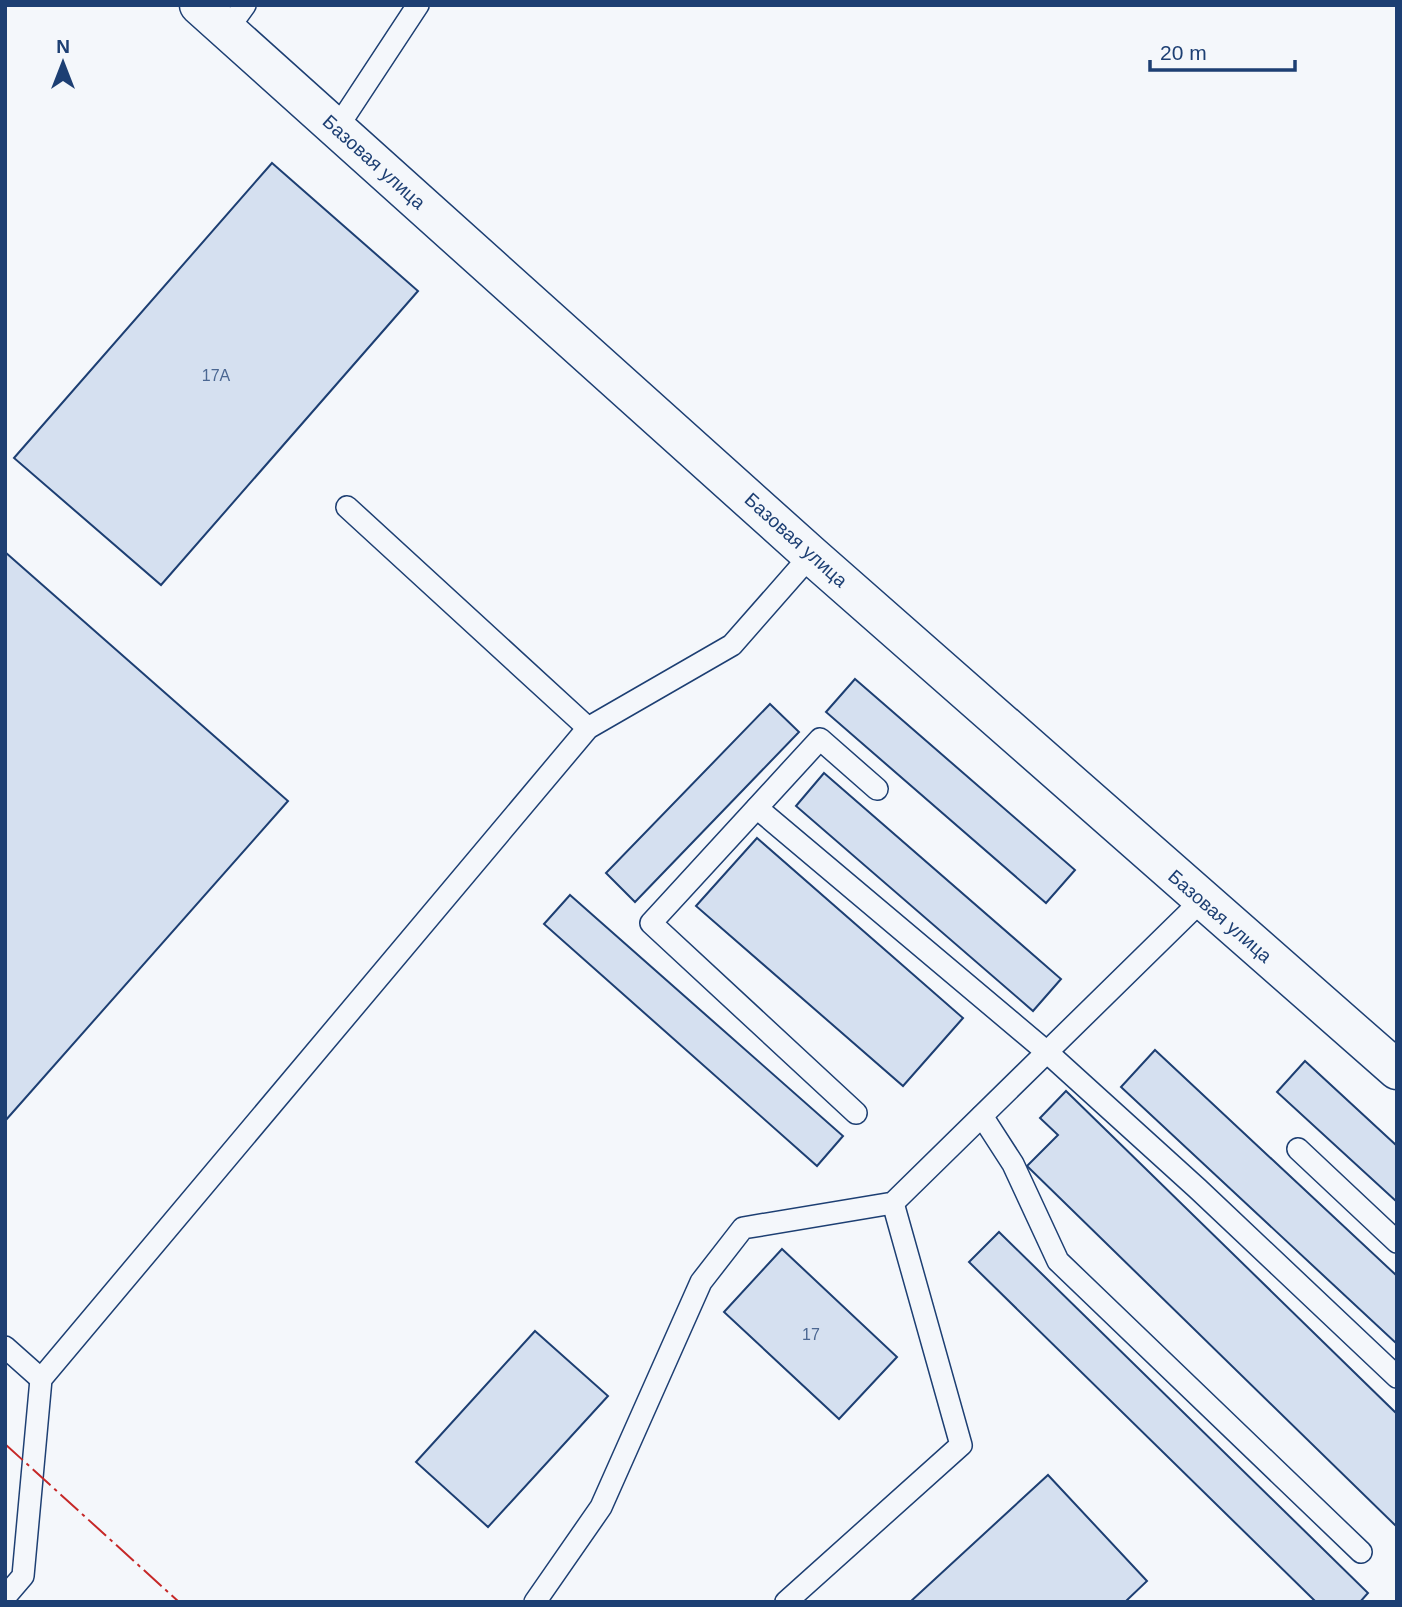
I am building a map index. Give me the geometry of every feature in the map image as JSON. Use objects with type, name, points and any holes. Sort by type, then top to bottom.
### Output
[{"type":"street","name":"Базовая улица","points":[[224,13],[337,128],[811,555],[1397,1070]]},
{"type":"lane","points":[[337,128],[418,5]]},
{"type":"lane","points":[[347,507],[588,728]]},
{"type":"lane","points":[[5,1597],[23,1576],[41,1379],[588,728],[732,645],[811,555]]},
{"type":"lane","points":[[856,1113],[651,923],[820,739],[877,789]]},
{"type":"lane","points":[[757,808],[1048,1052],[1397,1377]]},
{"type":"lane","points":[[535,1602],[601,1507],[701,1282],[743,1228],[893,1203],[1202,900]]},
{"type":"lane","points":[[982,1116],[1013,1164],[1058,1261],[1361,1552]]},
{"type":"lane","points":[[1298,1149],[1397,1242]]},
{"type":"lane","points":[[786,1602],[961,1445],[893,1203]]},
{"type":"lane","points":[[5,1348],[41,1379]]},
{"type":"building","points":[[272,163],[418,291],[161,585],[14,458]]},
{"type":"building","points":[[5,552],[288,801],[5,1121]]},
{"type":"building","points":[[855,679],[1075,870],[1046,903],[826,712]]},
{"type":"building","points":[[770,704],[799,732],[635,902],[606,873]]},
{"type":"building","points":[[824,773],[1061,979],[1033,1011],[796,806]]},
{"type":"building","points":[[757,838],[963,1018],[903,1086],[696,906]]},
{"type":"building","points":[[570,895],[843,1136],[817,1166],[544,924]]},
{"type":"building","points":[[1155,1050],[1397,1276],[1397,1344],[1121,1087]]},
{"type":"building","points":[[1305,1061],[1397,1146],[1397,1202],[1277,1092]]},
{"type":"building","points":[[1066,1091],[1397,1414],[1397,1527],[1027,1166],[1058,1135],[1040,1118]]},
{"type":"building","points":[[999,1232],[1368,1593],[1360,1602],[1316,1602],[969,1262]]},
{"type":"building","points":[[782,1249],[897,1357],[839,1419],[724,1312]]},
{"type":"building","points":[[535,1331],[608,1396],[488,1527],[416,1462]]},
{"type":"building","points":[[1048,1475],[1147,1581],[1125,1602],[910,1602]]},
{"type":"power","points":[[5,1444],[179,1602]]}]
